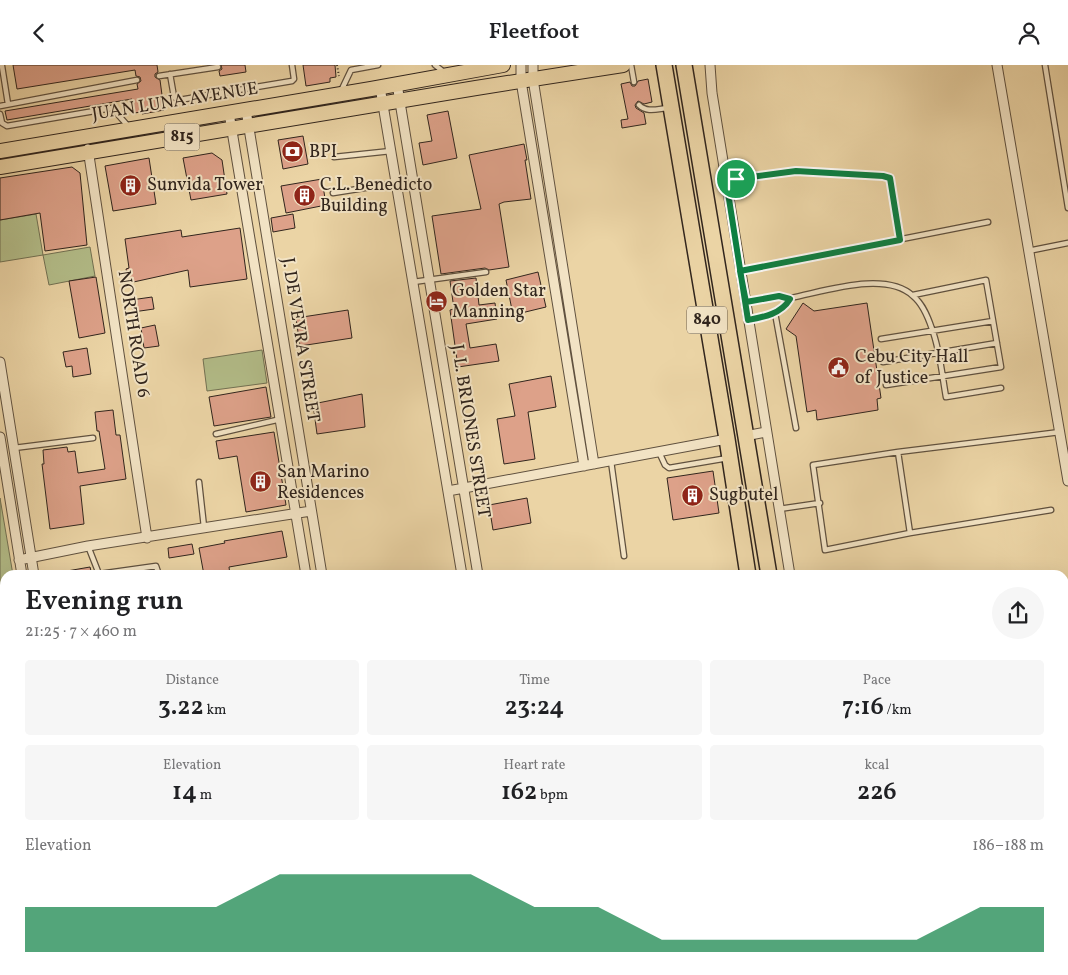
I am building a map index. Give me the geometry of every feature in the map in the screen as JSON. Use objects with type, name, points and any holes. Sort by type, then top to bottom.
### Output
[{"type":"highway","name":"840","points":[[664,65],[747,570]]},
{"type":"highway","name":"840","points":[[684,65],[768,570]]},
{"type":"main road","name":"JUAN LUNA AVENUE","points":[[0,151],[448,75],[464,69],[503,65]]},
{"type":"main road","name":"JUAN LUNA AVENUE","points":[[0,167],[400,100],[624,65]]},
{"type":"street","points":[[521,65],[527,80],[567,291],[594,464]]},
{"type":"street","points":[[533,65],[527,80],[556,293],[584,466]]},
{"type":"street","points":[[710,65],[712,93],[789,570]]},
{"type":"street","points":[[997,65],[1068,481]]},
{"type":"street","name":"J. L. BRIONES STREET","points":[[397,84],[477,570]]},
{"type":"street","name":"J. L. BRIONES STREET","points":[[380,87],[461,570]]},
{"type":"street","name":"J. DE VEYRA STREET","points":[[246,110],[321,570]]},
{"type":"street","name":"J. DE VEYRA STREET","points":[[229,113],[305,570]]},
{"type":"street","name":"NORTH ROAD 6","points":[[86,136],[148,537]]},
{"type":"street","points":[[556,293],[567,291]]},
{"type":"street","points":[[261,304],[276,299]]},
{"type":"street","points":[[0,362],[33,570]]},
{"type":"street","points":[[745,436],[766,432]]},
{"type":"street","points":[[0,437],[21,570]]},
{"type":"street","points":[[448,491],[727,439]]},
{"type":"street","points":[[19,560],[88,546],[311,511]]},
{"type":"lane","points":[[170,74],[174,97],[179,100],[292,81],[294,79],[292,65]]},
{"type":"lane","points":[[340,94],[351,70],[378,65]]},
{"type":"lane","points":[[435,65],[448,75]]},
{"type":"lane","points":[[632,65],[634,81]]},
{"type":"lane","points":[[1044,65],[1068,208]]},
{"type":"lane","points":[[2,66],[2,76],[8,104]]},
{"type":"lane","points":[[159,76],[218,67]]},
{"type":"lane","points":[[0,106],[137,80]]},
{"type":"lane","points":[[639,105],[649,111],[672,107]]},
{"type":"lane","points":[[0,114],[2,123],[8,126],[112,108],[129,129]]},
{"type":"lane","points":[[334,157],[391,151]]},
{"type":"lane","points":[[726,180],[796,171],[890,178],[900,240]]},
{"type":"lane","points":[[333,193],[396,183]]},
{"type":"lane","points":[[740,271],[988,222]]},
{"type":"lane","points":[[1028,251],[1068,243]]},
{"type":"lane","points":[[413,282],[486,272]]},
{"type":"lane","points":[[886,385],[1001,367],[986,280],[913,295]]},
{"type":"lane","points":[[746,302],[779,296],[790,299],[871,283],[898,286],[913,295],[925,310],[933,331],[946,397],[1001,388]]},
{"type":"lane","points":[[748,320],[775,313],[787,304],[790,299]]},
{"type":"lane","points":[[775,313],[796,428]]},
{"type":"lane","points":[[881,339],[993,321]]},
{"type":"lane","points":[[883,362],[996,343]]},
{"type":"lane","points":[[216,434],[281,419]]},
{"type":"lane","points":[[1051,510],[910,533],[826,550],[813,465],[898,452],[1060,433]]},
{"type":"lane","points":[[14,448],[94,438]]},
{"type":"lane","points":[[659,452],[665,465],[669,467],[730,457]]},
{"type":"lane","points":[[898,452],[910,533]]},
{"type":"lane","points":[[611,461],[624,556]]},
{"type":"lane","points":[[199,482],[204,527]]},
{"type":"lane","points":[[779,509],[820,503]]},
{"type":"lane","points":[[88,546],[97,570]]},
{"type":"lane","points":[[128,570],[156,566],[157,570]]},
{"type":"path","points":[[337,65],[339,76]]},
{"type":"green space","points":[[36,214],[43,255],[0,262],[0,220]]},
{"type":"green space","points":[[90,247],[95,276],[49,285],[43,255]]},
{"type":"green space","points":[[262,350],[267,383],[207,391],[203,359]]},
{"type":"green space","points":[[0,498],[12,570],[0,570]]},
{"type":"building","points":[[13,65],[157,65],[158,72],[155,74],[155,77],[160,80],[164,110],[142,114],[142,112],[134,113],[132,99],[7,120],[5,111],[138,89],[137,84],[141,81],[140,77],[136,76],[135,70],[17,89]]},
{"type":"building","points":[[221,65],[245,65],[246,72],[220,76]]},
{"type":"building","points":[[303,65],[335,65],[336,77],[330,78],[330,82],[306,86]]},
{"type":"building","points":[[648,79],[652,102],[644,104],[638,101],[635,105],[636,108],[644,113],[646,124],[622,128],[621,120],[628,119],[621,84],[630,82],[632,86],[635,86],[638,81]]},
{"type":"building","points":[[448,111],[457,158],[423,165],[419,143],[432,141],[427,115]]},
{"type":"building","name":"BPI","points":[[303,136],[308,164],[283,169],[278,140]]},
{"type":"building","points":[[524,144],[531,199],[499,204],[509,267],[441,274],[432,216],[481,209],[469,155]]},
{"type":"building","points":[[212,153],[222,160],[227,194],[191,200],[183,158]]},
{"type":"building","name":"Sunvida Tower","points":[[149,158],[156,204],[113,211],[105,166]]},
{"type":"building","points":[[72,167],[80,173],[87,245],[45,251],[40,213],[0,220],[0,178]]},
{"type":"building","name":"C.L. Benedicto Building","points":[[322,179],[326,205],[286,213],[281,186]]},
{"type":"building","points":[[293,214],[295,228],[273,232],[271,218]]},
{"type":"building","points":[[240,228],[247,279],[190,287],[188,270],[129,283],[126,269],[129,268],[125,239],[181,230],[182,237]]},
{"type":"building","points":[[538,272],[546,307],[513,315],[506,280]]},
{"type":"building","points":[[96,277],[105,333],[79,338],[69,281]]},
{"type":"building","points":[[476,278],[479,305],[495,303],[497,319],[466,324],[470,348],[496,344],[499,361],[458,367],[450,310],[454,309],[450,281]]},
{"type":"building","points":[[152,297],[154,309],[133,312],[131,300]]},
{"type":"building","name":"Cebu City Hall of Justice","points":[[803,303],[814,311],[867,303],[881,398],[877,399],[878,410],[817,420],[816,410],[807,412],[796,336],[786,329]]},
{"type":"building","points":[[348,310],[352,338],[300,346],[296,318]]},
{"type":"building","points":[[155,325],[159,346],[144,348],[141,328]]},
{"type":"building","points":[[87,348],[91,374],[73,377],[72,366],[66,367],[63,352]]},
{"type":"building","points":[[551,376],[556,407],[528,412],[535,459],[504,464],[497,419],[515,416],[509,384]]},
{"type":"building","points":[[266,387],[271,417],[214,426],[209,397]]},
{"type":"building","points":[[362,394],[365,427],[317,434],[313,404]]},
{"type":"building","points":[[113,410],[116,435],[120,435],[126,479],[80,486],[84,524],[50,529],[42,464],[44,464],[43,450],[67,447],[68,452],[75,451],[78,473],[105,469],[95,412]]},
{"type":"building","name":"San Marino Residences","points":[[274,432],[286,505],[246,512],[237,456],[219,459],[216,441]]},
{"type":"building","name":"Sugbutel","points":[[713,471],[719,513],[673,520],[667,478]]},
{"type":"building","points":[[527,498],[531,523],[493,530],[489,505]]},
{"type":"building","points":[[282,531],[287,557],[229,567],[229,570],[203,570],[199,548],[225,543],[224,541]]},
{"type":"building","points":[[192,544],[194,554],[169,558],[168,548]]},
{"type":"building","points":[[90,567],[91,570],[73,570]]},
{"type":"place","name":"BPI","points":[[293,152]]},
{"type":"place","name":"Sunvida Tower","points":[[131,185]]},
{"type":"place","name":"C.L. Benedicto Building","points":[[304,195]]},
{"type":"place","name":"Golden Star Manning","points":[[436,301]]},
{"type":"place","name":"Cebu City Hall of Justice","points":[[839,367]]},
{"type":"place","name":"San Marino Residences","points":[[261,482]]},
{"type":"place","name":"Sugbutel","points":[[693,495]]},
{"type":"route","points":[[736,179],[726,180],[748,320],[775,313],[787,304],[790,299],[779,296],[746,302],[740,271],[900,240],[890,178],[796,171],[736,179]]}]
